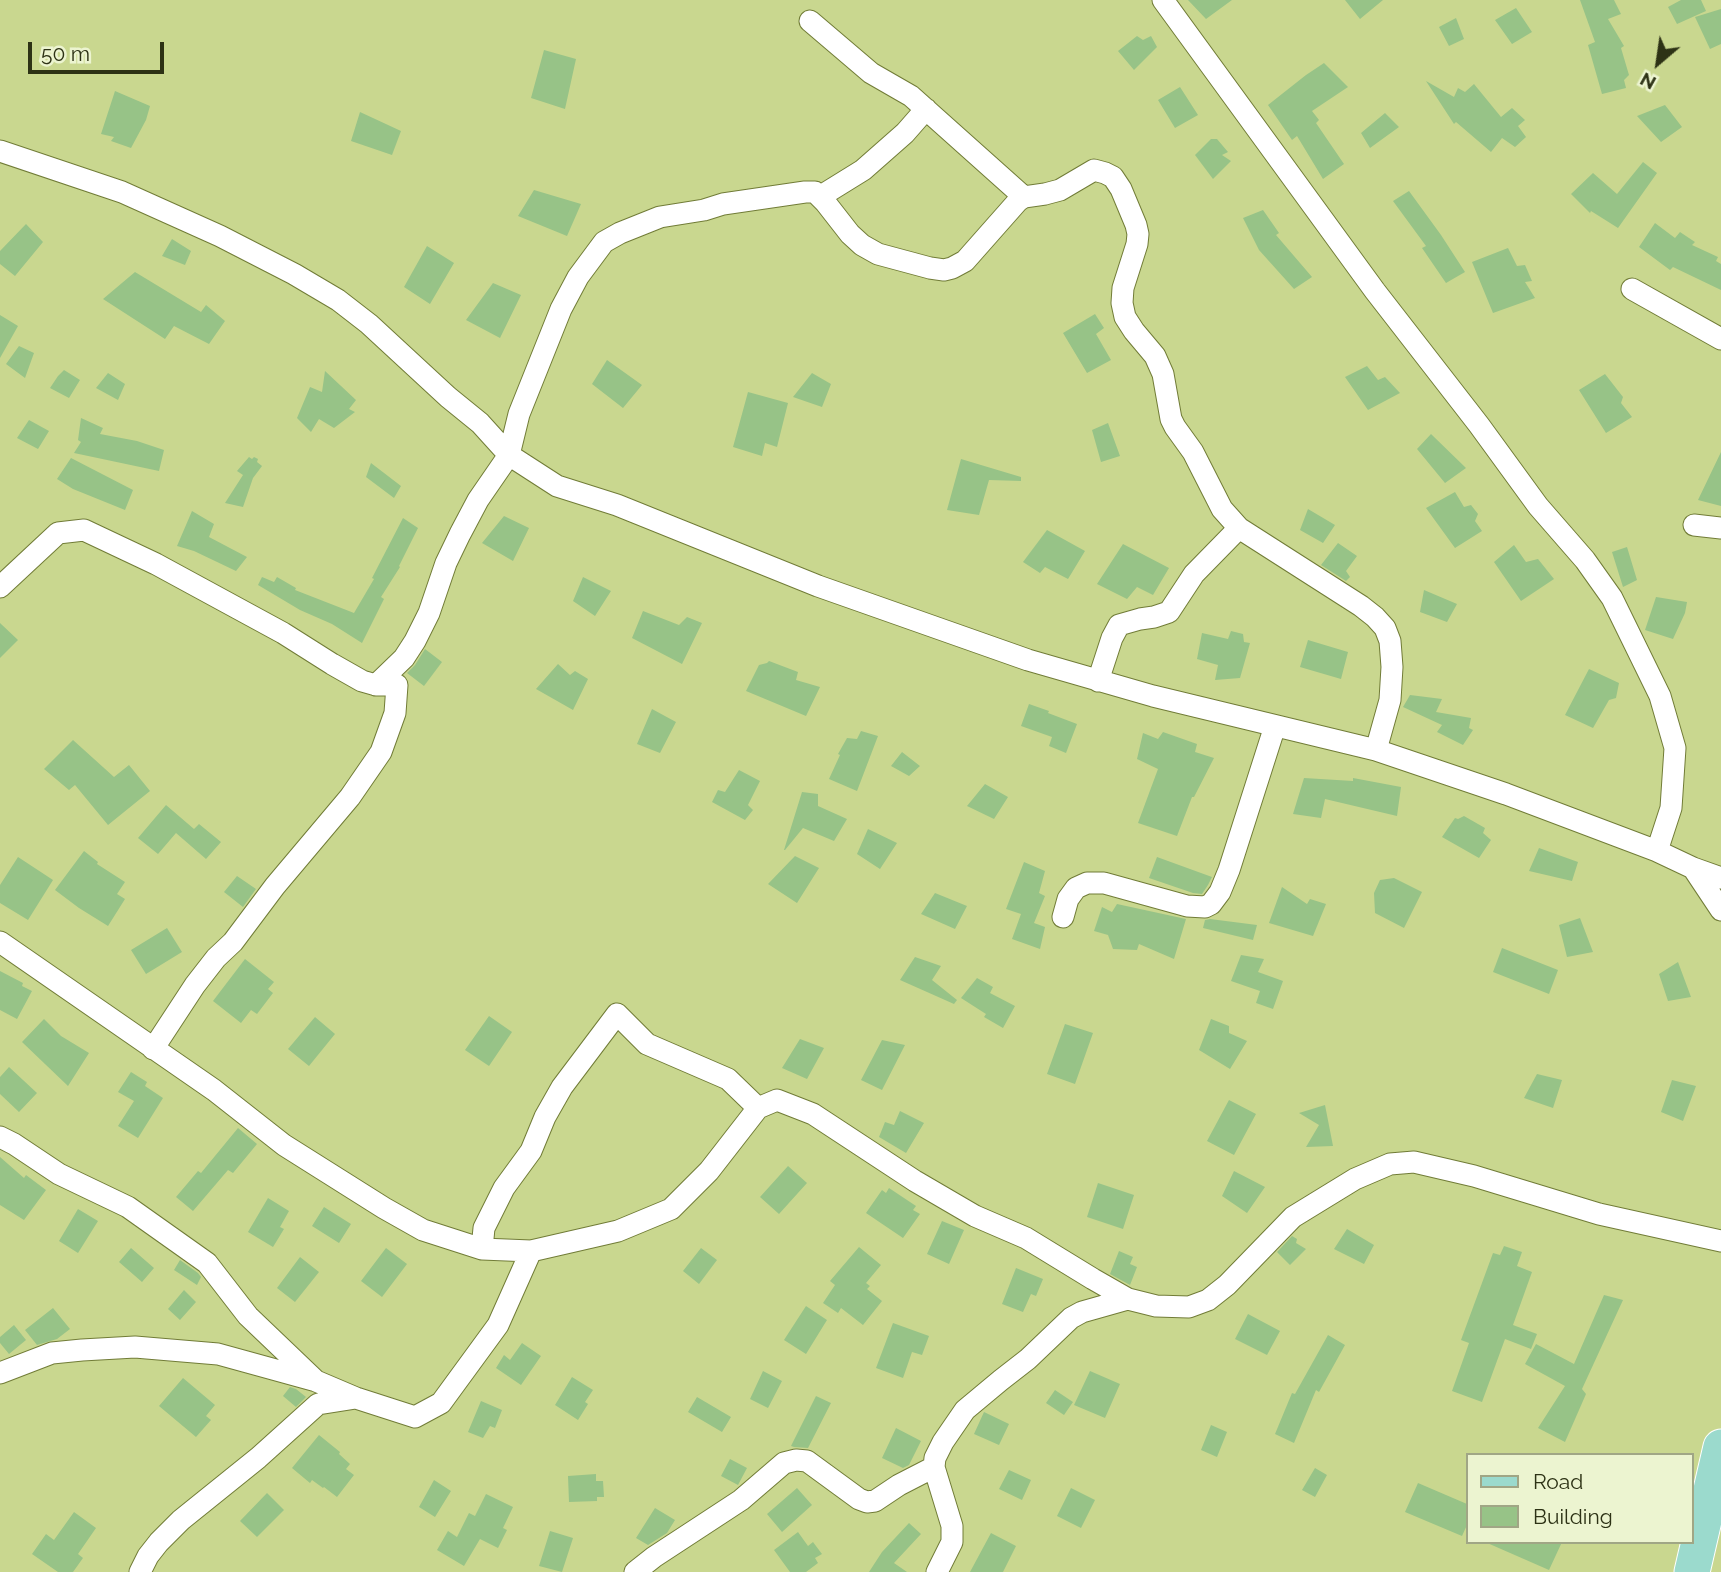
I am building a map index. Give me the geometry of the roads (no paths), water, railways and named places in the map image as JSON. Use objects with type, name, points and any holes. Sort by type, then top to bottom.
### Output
[{"type":"main road","points":[[1692,1572],[1721,1447]]},
{"type":"street","points":[[1163,0],[1375,291],[1538,506],[1585,560],[1612,598],[1660,696],[1675,748],[1671,808],[1657,851]]},
{"type":"street","points":[[810,21],[872,73],[911,96],[1024,197]]},
{"type":"street","points":[[821,196],[863,170],[905,133],[926,109]]},
{"type":"street","points":[[0,151],[122,192],[220,236],[305,280],[338,300],[369,324],[480,423],[509,455],[557,486],[617,505],[818,586],[1002,651],[1098,681],[1376,750],[1506,794],[1721,878]]},
{"type":"street","points":[[386,685],[415,641],[429,613],[446,563],[478,500],[509,455],[519,414],[561,309],[578,277],[604,243],[620,233],[660,217],[805,191],[821,196],[850,234],[862,245],[878,254],[944,270],[965,261],[1024,197],[1060,190],[1094,170],[1113,177],[1121,189],[1138,234],[1123,288],[1125,317],[1155,356],[1163,374],[1175,427],[1194,452],[1222,509],[1239,528],[1361,606],[1385,628],[1390,641],[1392,667],[1390,700],[1376,750]]},
{"type":"street","points":[[1632,289],[1721,339]]},
{"type":"street","points":[[1694,525],[1721,528]]},
{"type":"street","points":[[1098,681],[1119,625],[1169,612],[1194,575],[1239,528]]},
{"type":"street","points":[[0,587],[58,533],[84,530],[283,633],[362,681],[386,685]]},
{"type":"street","points":[[153,1049],[195,985],[343,806],[381,752],[395,713],[386,685]]},
{"type":"street","points":[[1063,917],[1068,899],[1076,888],[1087,883],[1104,883],[1187,906],[1212,904],[1230,870],[1275,726]]},
{"type":"street","points":[[1693,868],[1721,910]]},
{"type":"street","points":[[0,942],[214,1090],[284,1145],[423,1230],[482,1249],[531,1251],[618,1231],[671,1209],[709,1171],[758,1108],[778,1100],[813,1114],[915,1181],[975,1216],[1026,1238],[1128,1298],[1156,1306],[1189,1307],[1208,1300],[1227,1285],[1293,1217],[1354,1179],[1390,1164],[1414,1162],[1599,1214],[1721,1241]]},
{"type":"street","points":[[482,1249],[484,1228],[504,1188],[531,1151],[545,1117],[562,1087],[617,1014],[648,1044],[728,1079],[758,1108]]},
{"type":"street","points":[[0,1137],[59,1174],[128,1206],[207,1263],[248,1316],[316,1381]]},
{"type":"street","points":[[0,1373],[52,1353],[135,1347],[218,1354],[316,1381],[356,1398],[415,1416],[441,1404],[498,1325],[531,1251]]},
{"type":"street","points":[[937,1572],[952,1542],[952,1525],[934,1467],[935,1458],[965,1410],[1028,1359],[1063,1325],[1082,1312],[1128,1298]]},
{"type":"street","points":[[140,1572],[159,1542],[181,1520],[258,1458],[318,1404],[356,1398]]},
{"type":"street","points":[[635,1572],[654,1556],[741,1500],[784,1463],[807,1461],[867,1503],[934,1467]]}]
